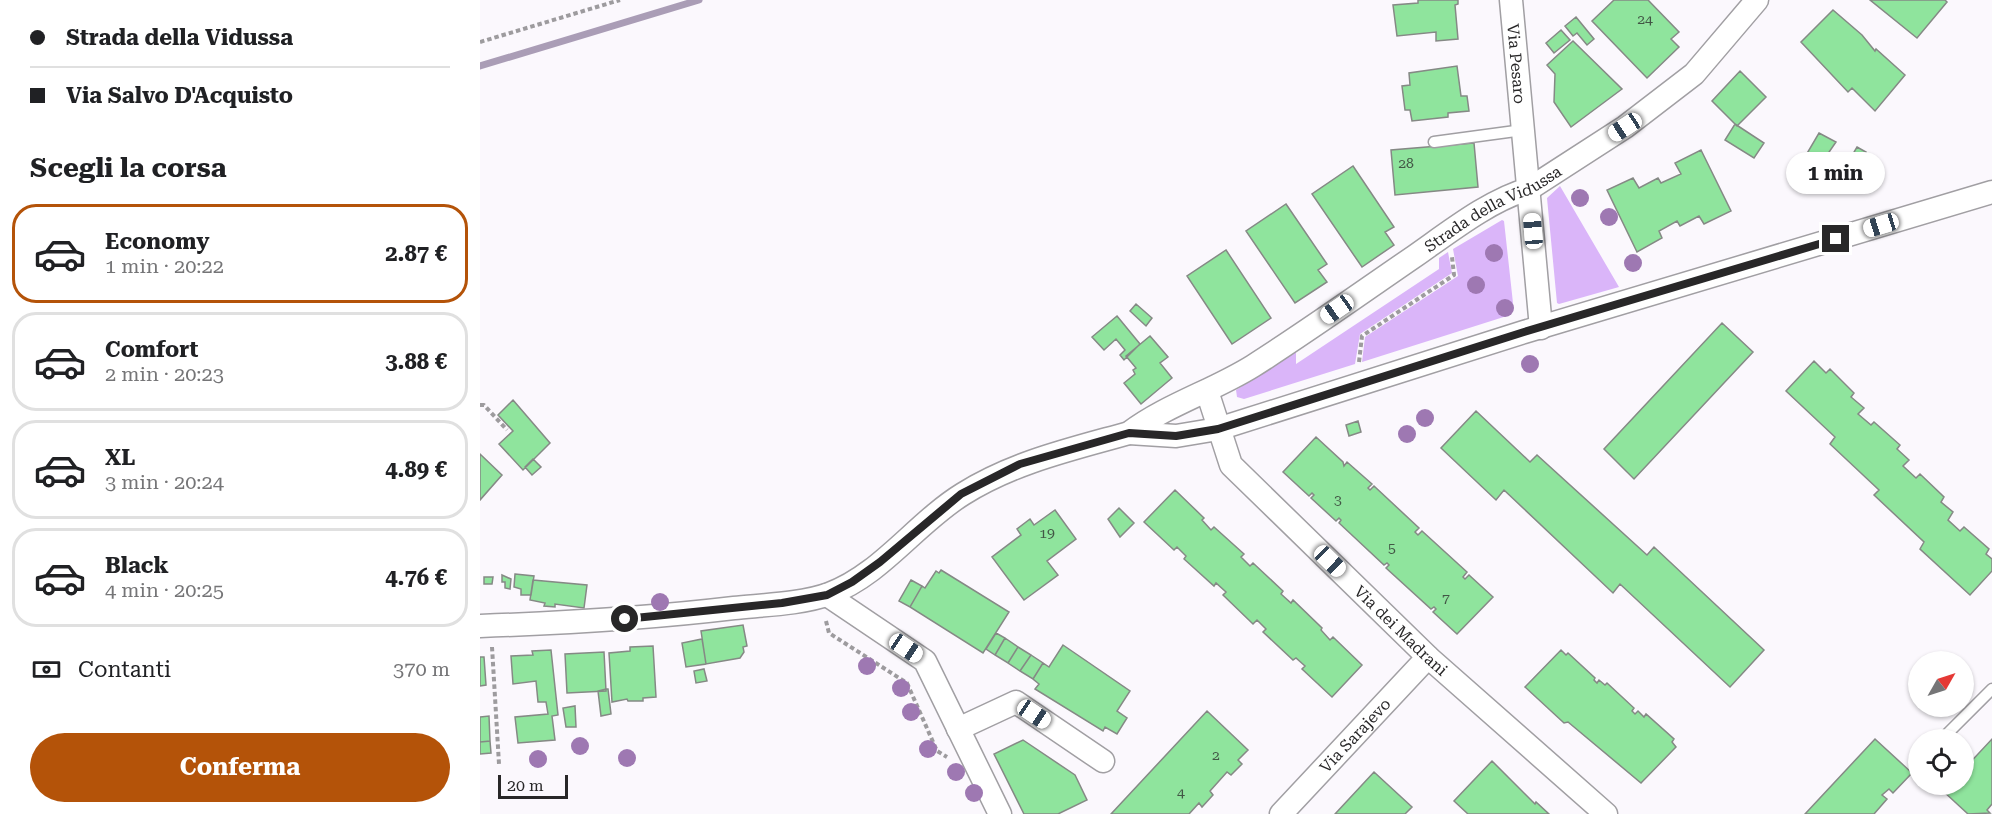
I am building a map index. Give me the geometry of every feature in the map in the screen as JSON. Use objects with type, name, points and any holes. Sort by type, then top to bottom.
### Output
[{"type":"street","name":"Via Pesaro","points":[[1511,0],[1541,328]]},
{"type":"street","name":"Strada della Vidussa","points":[[485,626],[688,614],[824,595],[852,582],[961,494],[1020,464],[1129,433],[1143,422],[1230,379],[1302,334],[1442,237],[1512,194],[1529,189],[1625,127],[1694,74],[1757,0]]},
{"type":"street","points":[[1129,433],[1176,436],[1218,429],[1541,328],[1992,192]]},
{"type":"street","points":[[1207,391],[1218,429]]},
{"type":"street","name":"Via dei Madrani","points":[[1218,429],[1231,465],[1428,657],[1606,814]]},
{"type":"street","points":[[824,595],[925,661],[1000,814]]},
{"type":"street","name":"Via Sarajevo","points":[[1281,814],[1428,657]]},
{"type":"street","points":[[958,729],[1016,702],[1103,761]]},
{"type":"lane","points":[[1434,141],[1524,130]]},
{"type":"lane","points":[[1952,729],[1992,689]]},
{"type":"path","points":[[480,42],[620,0]]},
{"type":"path","points":[[1358,366],[1362,336],[1454,275],[1451,252],[1442,237]]},
{"type":"path","points":[[480,405],[484,405],[507,429]]},
{"type":"path","points":[[824,595],[829,633],[907,683],[937,751],[955,762]]},
{"type":"path","points":[[485,626],[499,764]]},
{"type":"shaded area","points":[[1560,186],[1619,287],[1559,304],[1557,303],[1547,198]]},
{"type":"shaded area","points":[[1502,220],[1504,221],[1513,303],[1510,315],[1362,362],[1365,337],[1458,276],[1453,249]]},
{"type":"shaded area","points":[[1448,252],[1452,273],[1360,334],[1355,364],[1244,399],[1237,397],[1236,390],[1296,352],[1296,364],[1439,269],[1439,258]]},
{"type":"building","points":[[1418,0],[1458,0],[1458,4],[1455,5],[1458,39],[1436,41],[1436,32],[1397,36],[1393,5],[1418,3]]},
{"type":"building","points":[[1614,0],[1648,0],[1679,32],[1671,39],[1679,47],[1647,78],[1592,21]]},
{"type":"building","points":[[1870,0],[1945,0],[1947,2],[1917,38]]},
{"type":"building","points":[[1833,10],[1862,35],[1875,51],[1876,49],[1905,75],[1875,111],[1852,88],[1848,92],[1801,42]]},
{"type":"building","points":[[1576,17],[1594,39],[1587,45],[1577,33],[1573,36],[1565,26]]},
{"type":"building","points":[[1561,30],[1570,40],[1554,53],[1546,43]]},
{"type":"building","points":[[1573,41],[1622,89],[1571,127],[1554,102],[1555,74],[1547,65]]},
{"type":"building","points":[[1457,66],[1461,96],[1467,96],[1469,111],[1448,113],[1448,117],[1412,121],[1410,110],[1405,110],[1402,86],[1410,85],[1409,73]]},
{"type":"building","points":[[1740,71],[1766,97],[1737,126],[1712,101]]},
{"type":"building","points":[[1735,124],[1764,143],[1754,158],[1725,140]]},
{"type":"building","points":[[1819,133],[1836,142],[1827,155],[1836,160],[1819,189],[1806,180],[1810,173],[1799,167]]},
{"type":"building","points":[[1474,143],[1478,187],[1395,195],[1391,150]]},
{"type":"building","points":[[1857,147],[1866,152],[1847,186],[1840,176]]},
{"type":"building","points":[[1701,150],[1731,211],[1704,224],[1699,216],[1680,226],[1677,221],[1659,231],[1662,238],[1637,252],[1607,190],[1633,178],[1639,188],[1658,178],[1661,183],[1681,174],[1675,163]]},
{"type":"building","points":[[1353,166],[1394,227],[1385,232],[1394,245],[1362,267],[1312,194]]},
{"type":"building","points":[[1799,167],[1810,173],[1806,180],[1795,172]]},
{"type":"building","points":[[1286,204],[1327,264],[1318,270],[1327,282],[1295,303],[1246,231]]},
{"type":"building","points":[[1226,250],[1271,318],[1232,344],[1187,276]]},
{"type":"building","points":[[1136,304],[1152,318],[1146,326],[1130,311]]},
{"type":"building","points":[[1117,316],[1140,344],[1124,360],[1120,355],[1125,350],[1116,339],[1104,350],[1092,337]]},
{"type":"building","points":[[1722,323],[1753,352],[1634,479],[1604,449]]},
{"type":"building","points":[[1150,336],[1168,357],[1160,363],[1172,378],[1141,404],[1124,383],[1135,374],[1133,370],[1136,368],[1126,356]]},
{"type":"building","points":[[1814,361],[1826,373],[1830,369],[1854,393],[1851,397],[1864,408],[1858,414],[1871,425],[1874,422],[1900,445],[1897,449],[1909,460],[1903,466],[1916,478],[1920,474],[1944,497],[1941,502],[1953,512],[1948,520],[1960,531],[1964,527],[1989,549],[1986,554],[1992,559],[1992,571],[1970,595],[1920,549],[1924,542],[1874,495],[1879,490],[1830,444],[1835,437],[1786,391]]},
{"type":"building","points":[[513,400],[550,443],[523,470],[499,444],[513,431],[498,415]]},
{"type":"building","points":[[1476,411],[1530,462],[1537,455],[1647,555],[1654,547],[1764,650],[1730,687],[1620,584],[1613,593],[1504,490],[1496,500],[1441,448]]},
{"type":"building","points":[[1358,421],[1361,432],[1349,436],[1346,425]]},
{"type":"building","points":[[1316,437],[1343,462],[1344,466],[1347,462],[1372,484],[1368,488],[1370,490],[1374,486],[1419,528],[1415,532],[1418,535],[1422,531],[1467,572],[1463,577],[1465,579],[1469,575],[1493,597],[1457,634],[1433,612],[1436,609],[1434,607],[1431,609],[1386,568],[1389,565],[1387,563],[1384,565],[1339,523],[1341,520],[1339,518],[1336,521],[1311,498],[1314,495],[1312,493],[1309,496],[1283,472]]},
{"type":"building","points":[[480,454],[502,475],[480,500]]},
{"type":"building","points":[[533,459],[541,467],[532,475],[525,467]]},
{"type":"building","points":[[1175,490],[1204,518],[1202,520],[1211,530],[1214,527],[1244,554],[1241,557],[1250,566],[1253,563],[1283,591],[1281,594],[1291,603],[1293,600],[1322,628],[1321,630],[1330,640],[1333,637],[1362,665],[1332,697],[1302,669],[1305,666],[1296,658],[1293,660],[1263,632],[1266,629],[1257,620],[1253,624],[1223,595],[1226,592],[1216,583],[1214,586],[1184,559],[1186,556],[1177,547],[1174,550],[1144,522]]},
{"type":"building","points":[[1119,508],[1134,523],[1120,537],[1108,519]]},
{"type":"building","points":[[1055,510],[1076,539],[1047,561],[1058,575],[1024,600],[992,557],[1021,535],[1017,529],[1030,519],[1034,525]]},
{"type":"building","points":[[941,570],[1009,612],[983,653],[910,607],[922,586],[925,588],[936,571],[939,573]]},
{"type":"building","points":[[515,574],[534,576],[531,595],[521,595],[521,589],[514,587]]},
{"type":"building","points":[[502,575],[511,579],[510,589],[505,588]]},
{"type":"building","points":[[484,577],[493,577],[492,584],[484,584]]},
{"type":"building","points":[[533,580],[587,585],[584,608],[555,604],[555,607],[544,606],[545,603],[530,600]]},
{"type":"building","points":[[911,580],[922,586],[910,607],[899,601]]},
{"type":"building","points":[[743,625],[747,646],[743,647],[744,652],[740,658],[706,664],[701,631]]},
{"type":"building","points":[[996,633],[1005,638],[995,655],[986,649]]},
{"type":"building","points":[[1005,638],[1018,647],[1008,663],[995,655]]},
{"type":"building","points":[[702,639],[706,664],[686,667],[682,643]]},
{"type":"building","points":[[1063,645],[1130,691],[1117,711],[1127,718],[1117,734],[1105,727],[1103,731],[1035,689],[1039,684],[1033,679],[1043,663],[1049,667]]},
{"type":"building","points":[[653,646],[656,697],[643,698],[643,701],[628,701],[627,699],[612,702],[609,653],[630,651],[630,647]]},
{"type":"building","points":[[1018,647],[1031,655],[1020,671],[1008,663]]},
{"type":"building","points":[[551,650],[558,715],[552,716],[555,740],[518,743],[515,717],[548,714],[546,702],[538,702],[536,681],[513,684],[511,656],[533,655],[532,651]]},
{"type":"building","points":[[1561,650],[1566,655],[1568,653],[1595,678],[1597,683],[1599,680],[1605,685],[1607,683],[1634,708],[1632,711],[1635,714],[1638,711],[1644,717],[1646,714],[1674,739],[1672,742],[1676,747],[1641,783],[1568,722],[1564,723],[1525,687]]},
{"type":"building","points":[[604,652],[606,691],[567,693],[565,654]]},
{"type":"building","points":[[1031,655],[1043,663],[1033,679],[1020,671]]},
{"type":"building","points":[[480,657],[484,657],[486,685],[480,686]]},
{"type":"building","points":[[704,669],[707,681],[696,683],[694,671]]},
{"type":"building","points":[[608,689],[611,714],[601,716],[598,691]]},
{"type":"building","points":[[575,706],[576,727],[566,727],[563,708]]},
{"type":"building","points":[[1207,711],[1248,750],[1238,760],[1242,764],[1231,775],[1227,772],[1210,791],[1213,795],[1202,807],[1199,803],[1189,814],[1111,814]]},
{"type":"building","points":[[489,716],[490,741],[480,742],[480,717]]},
{"type":"building","points":[[1875,739],[1908,769],[1908,777],[1893,793],[1889,789],[1882,795],[1887,799],[1874,814],[1805,814]]},
{"type":"building","points":[[1992,739],[1992,804],[1987,810],[1990,813],[1968,814],[1947,795],[1974,795],[1974,758]]},
{"type":"building","points":[[1023,740],[1075,775],[1087,800],[1058,814],[1024,814],[994,754]]},
{"type":"building","points":[[490,741],[491,753],[480,754],[480,742]]},
{"type":"building","points":[[1492,761],[1535,804],[1536,802],[1549,814],[1468,814],[1454,801]]},
{"type":"building","points":[[1374,772],[1412,807],[1405,814],[1335,814]]},
{"type":"waterway","points":[[480,66],[699,0]]},
{"type":"route","points":[[625,619],[782,603],[827,595],[852,582],[880,562],[961,494],[1020,464],[1129,433],[1176,436],[1218,429],[1524,332],[1836,239]]}]
